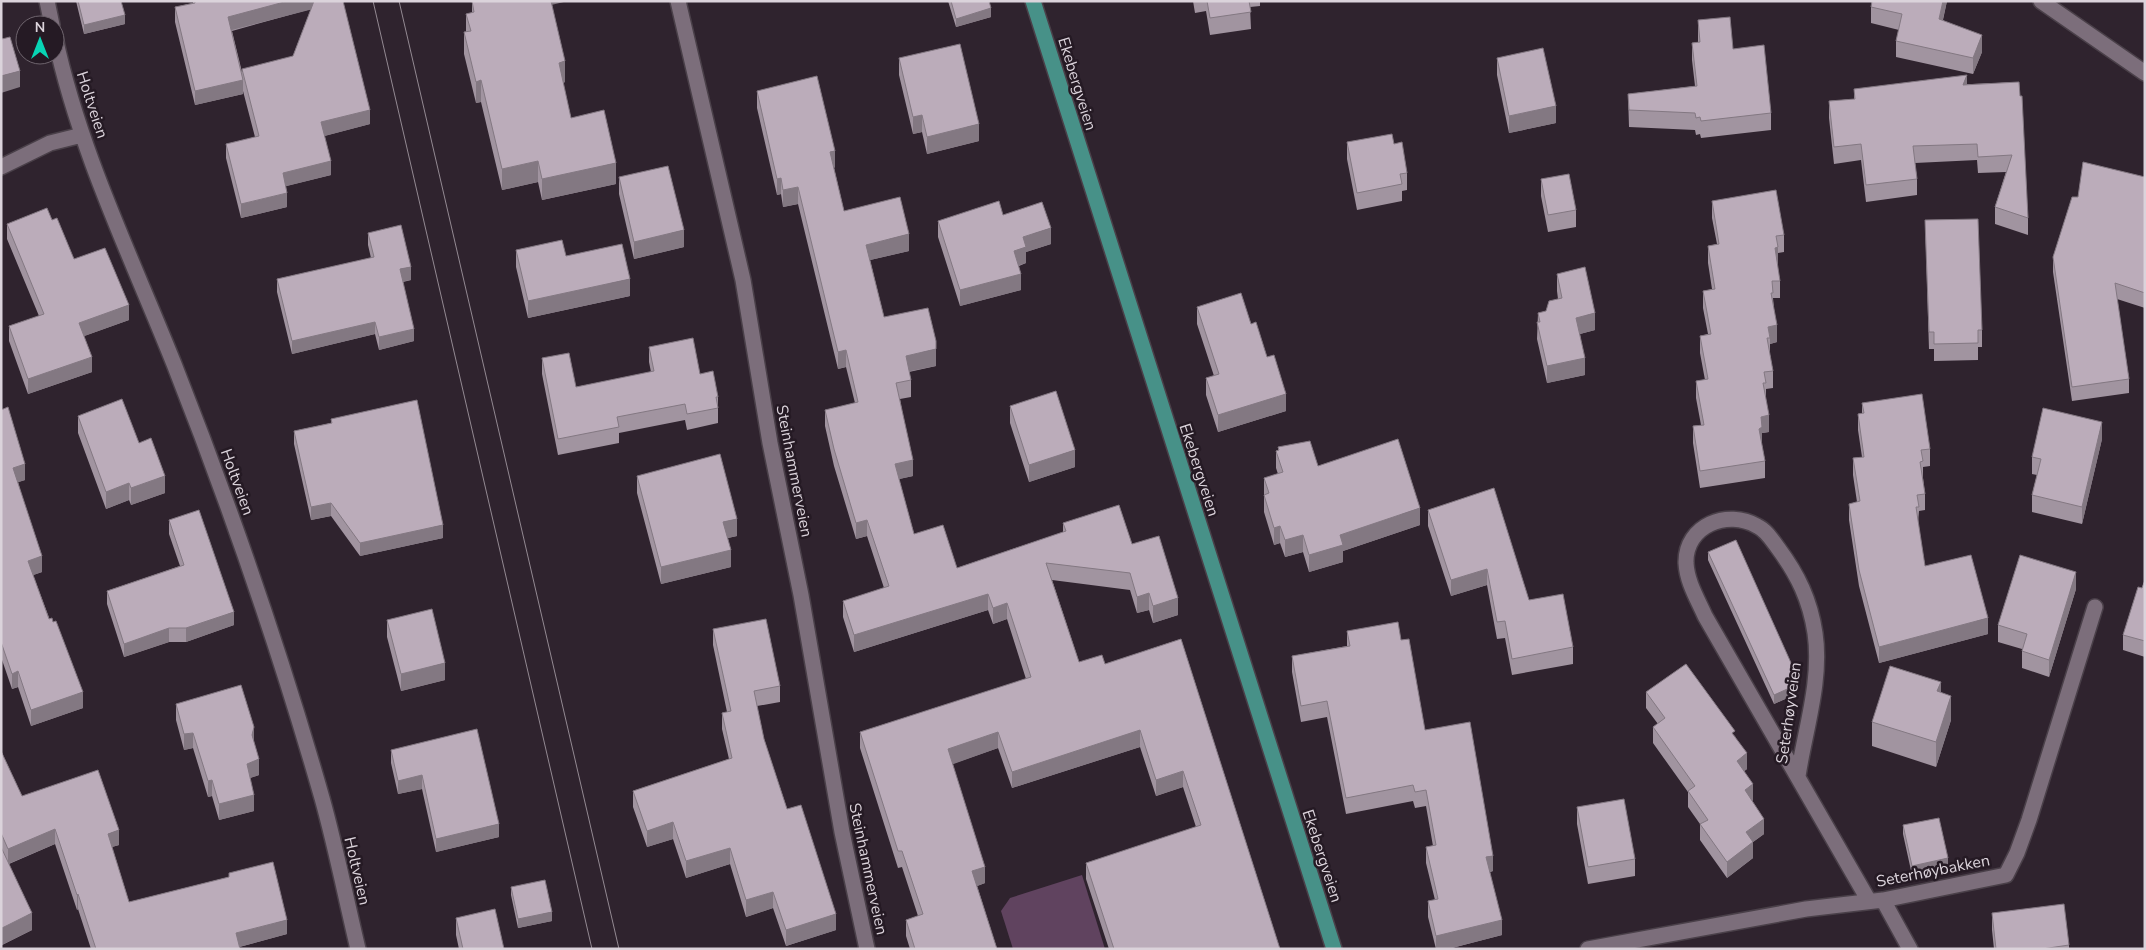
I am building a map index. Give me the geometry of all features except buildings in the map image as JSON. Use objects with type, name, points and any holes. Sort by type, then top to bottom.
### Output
[{"type":"main road","name":"Ekebergveien","points":[[1033,1],[1334,949]]},
{"type":"street","points":[[48,1],[50,15]]},
{"type":"street","name":"Steinhammerveien","points":[[678,1],[743,280],[770,443],[801,595],[842,832],[867,949]]},
{"type":"street","points":[[2041,1],[2145,74]]},
{"type":"street","name":"Holtveien","points":[[61,65],[82,135],[174,363],[253,578],[322,800],[358,949]]},
{"type":"street","points":[[1,166],[50,143],[82,135]]},
{"type":"street","name":"Seterhøyveien","points":[[1798,776],[1815,672],[1815,636],[1808,599],[1795,572],[1759,526],[1742,518],[1720,519],[1702,528],[1691,541],[1686,561],[1689,582],[1705,616],[1798,776],[1876,900]]},
{"type":"street","name":"Seterhøybakken","points":[[1588,949],[1806,909],[1876,900],[2006,875],[2017,853],[2029,820],[2095,607]]},
{"type":"street","points":[[1876,900],[1910,949]]},
{"type":"shaded area","points":[[1082,875],[1105,949],[1013,949],[1001,911],[1010,898]]},
{"type":"tram line","points":[[373,1],[592,949]]},
{"type":"tram line","points":[[399,1],[619,949]]}]
